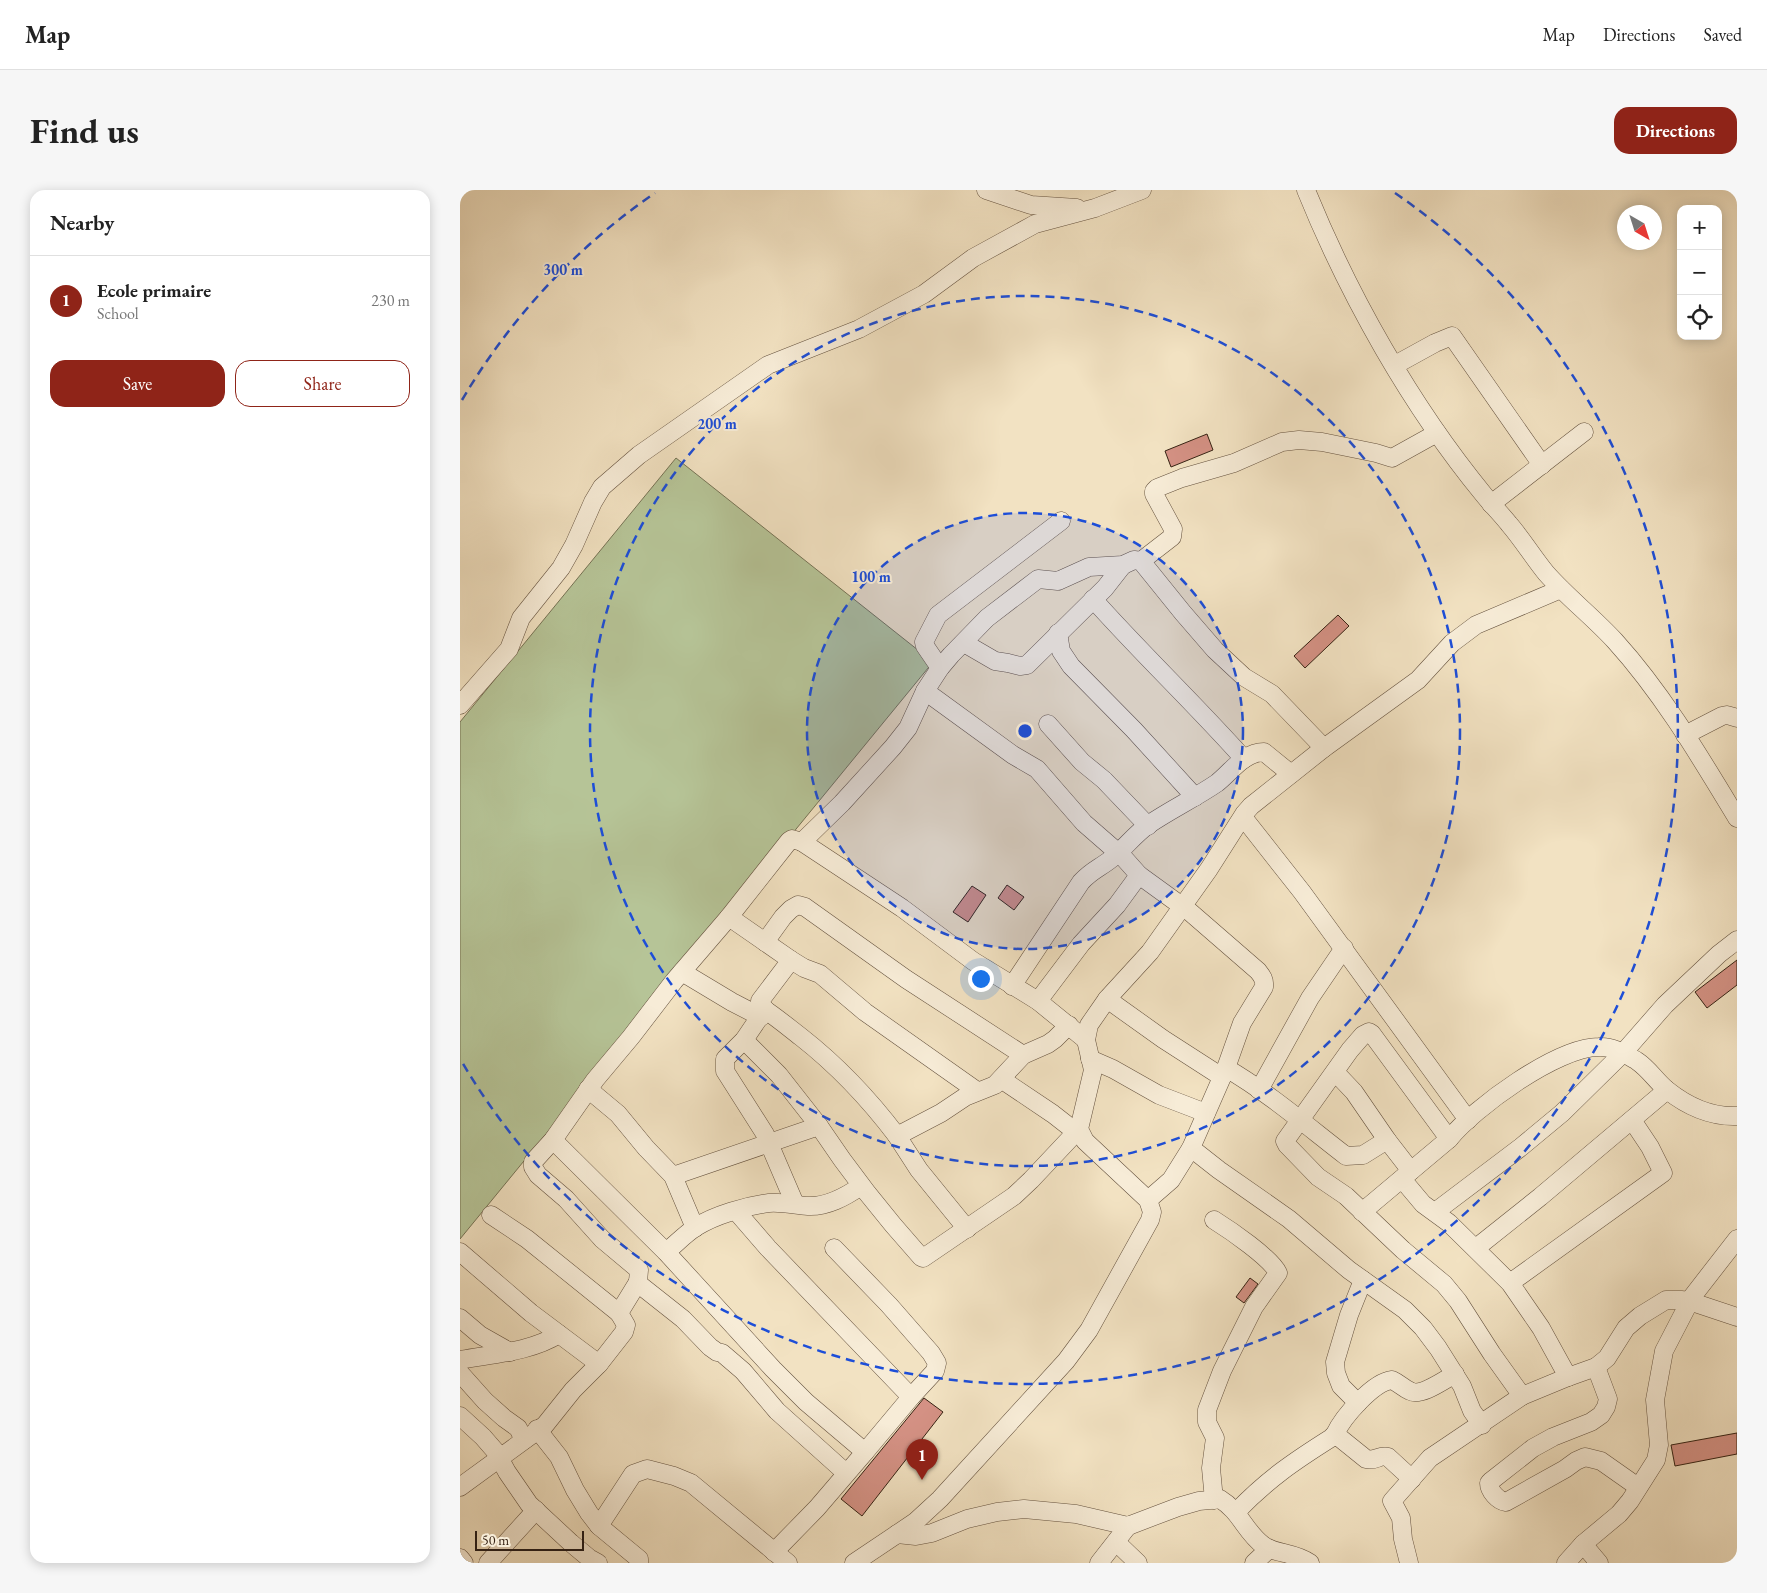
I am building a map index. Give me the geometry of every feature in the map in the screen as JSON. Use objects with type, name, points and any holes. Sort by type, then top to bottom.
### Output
[{"type":"street","points":[[986,190],[1031,205],[1095,208]]},
{"type":"street","points":[[460,705],[509,649],[521,618],[560,568],[574,545],[592,502],[602,487],[639,455],[768,365],[860,329],[924,294],[973,258],[1035,224],[1095,208],[1142,190]]},
{"type":"street","points":[[1306,190],[1347,283],[1437,433],[1546,572],[1614,640],[1656,692],[1737,818]]},
{"type":"street","points":[[1395,365],[1434,343],[1452,336],[1542,465]]},
{"type":"street","points":[[1491,504],[1584,432]]},
{"type":"street","points":[[1141,562],[1172,537],[1172,529],[1154,494],[1157,488],[1182,478],[1234,463],[1282,442],[1298,440],[1322,442],[1392,458],[1437,433]]},
{"type":"street","points":[[940,668],[924,643],[924,639],[938,615],[1060,521]]},
{"type":"street","points":[[802,842],[842,803],[893,747],[908,728],[926,691],[940,668],[987,618],[1038,579],[1058,580],[1089,567],[1122,565],[1134,560],[1141,562],[1192,625],[1215,650],[1244,677],[1272,694],[1324,748]]},
{"type":"street","points":[[964,643],[995,661],[1024,666],[1093,599],[1115,576],[1122,565]]},
{"type":"street","points":[[744,1040],[779,1075],[819,1126],[861,1186],[921,1257],[926,1258],[1000,1207],[1022,1189],[1078,1131],[1092,1074],[1086,1040],[1089,1025],[1108,999],[1150,952],[1251,806],[1324,748],[1418,680],[1463,633],[1476,625],[1562,589]]},
{"type":"street","points":[[1093,599],[1131,642],[1197,708],[1244,759]]},
{"type":"street","points":[[1058,633],[1061,651],[1071,666],[1134,730],[1195,797]]},
{"type":"street","points":[[926,691],[1013,754],[1037,769],[1084,823],[1119,853],[1139,875],[1182,906],[1258,971],[1264,981],[1264,987],[1242,1023],[1224,1073],[1192,1148],[1171,1180],[1148,1200]]},
{"type":"street","points":[[1685,735],[1722,716],[1727,715],[1737,718]]},
{"type":"street","points":[[1048,724],[1082,762],[1104,780],[1148,826]]},
{"type":"street","points":[[1012,986],[1077,887],[1090,872],[1119,853],[1129,841],[1148,826],[1219,781],[1244,759],[1264,752],[1291,774]]},
{"type":"street","points":[[1242,817],[1344,948],[1468,1120]]},
{"type":"street","points":[[619,1313],[638,1282],[639,1270],[602,1239],[566,1199],[538,1174],[532,1162],[553,1140],[588,1089],[792,839],[802,842],[902,908],[973,962],[1038,1001],[1086,1040]]},
{"type":"street","points":[[1038,1001],[1081,944],[1117,905],[1139,875]]},
{"type":"street","points":[[765,942],[791,909],[798,905],[805,907],[906,979],[1023,1055]]},
{"type":"street","points":[[729,916],[791,960],[804,968],[814,970],[820,974],[873,1018],[977,1091]]},
{"type":"street","points":[[1435,1212],[1521,1148],[1569,1107],[1623,1053],[1665,1005],[1719,954],[1737,940]]},
{"type":"street","points":[[1259,1090],[1310,998],[1344,948]]},
{"type":"street","points":[[763,1013],[760,1001],[791,960]]},
{"type":"street","points":[[682,972],[763,1013],[818,1050],[848,1077],[897,1136],[919,1170],[967,1229]]},
{"type":"street","points":[[1108,999],[1163,1039],[1259,1090],[1301,1119],[1346,1156],[1363,1155],[1386,1140]]},
{"type":"street","points":[[763,1013],[744,1040],[725,1059],[725,1071],[759,1124],[796,1204]]},
{"type":"street","points":[[897,1136],[941,1113],[962,1098],[977,1091],[990,1088],[1023,1055],[1048,1044],[1068,1025]]},
{"type":"street","points":[[1450,1140],[1371,1033],[1365,1034],[1357,1042],[1286,1138],[1286,1144],[1318,1176],[1346,1196],[1403,1250],[1444,1284],[1458,1301],[1483,1341],[1522,1396]]},
{"type":"street","points":[[1362,1212],[1450,1140],[1458,1128],[1530,1074],[1568,1054],[1598,1046],[1611,1048],[1623,1053],[1649,1070],[1668,1090],[1696,1108],[1715,1115],[1737,1116]]},
{"type":"street","points":[[1090,1059],[1114,1069],[1160,1095],[1206,1113]]},
{"type":"street","points":[[1335,1072],[1354,1092],[1386,1140],[1419,1200],[1476,1248],[1510,1283],[1541,1328],[1568,1377]]},
{"type":"street","points":[[854,1563],[915,1522],[940,1499],[1066,1361],[1089,1330],[1150,1220],[1152,1212],[1148,1200],[1085,1141],[1078,1131],[1001,1079]]},
{"type":"street","points":[[588,1089],[618,1114],[646,1148],[673,1176],[695,1228]]},
{"type":"street","points":[[1476,1248],[1548,1191],[1668,1090]]},
{"type":"street","points":[[1510,1283],[1663,1173],[1648,1143],[1632,1120]]},
{"type":"street","points":[[673,1176],[819,1126]]},
{"type":"street","points":[[553,1140],[666,1252],[806,1402],[865,1452]]},
{"type":"street","points":[[1192,1148],[1289,1219],[1349,1270],[1401,1306],[1423,1328],[1455,1374],[1472,1410],[1482,1425]]},
{"type":"street","points":[[666,1252],[695,1228],[716,1216],[767,1203],[816,1206],[828,1204],[850,1194],[861,1186]]},
{"type":"street","points":[[736,1211],[768,1248],[911,1397]]},
{"type":"street","points":[[460,1487],[545,1425],[573,1390],[599,1364],[624,1332],[626,1325],[619,1313],[527,1239],[491,1215]]},
{"type":"street","points":[[1214,1220],[1249,1244],[1274,1266],[1278,1273],[1254,1307],[1222,1371],[1207,1410],[1208,1422],[1215,1438],[1211,1468],[1214,1500]]},
{"type":"street","points":[[1566,1563],[1583,1544],[1619,1514],[1630,1501],[1656,1460],[1659,1445],[1655,1400],[1664,1351],[1690,1301],[1721,1257],[1737,1239]]},
{"type":"street","points":[[599,1526],[633,1474],[647,1469],[674,1476],[691,1484],[781,1558],[817,1508],[935,1371],[938,1365],[931,1353],[889,1305],[834,1248]]},
{"type":"street","points":[[460,1252],[531,1313],[599,1364]]},
{"type":"street","points":[[1358,1403],[1341,1386],[1336,1373],[1336,1362],[1349,1315],[1363,1280]]},
{"type":"street","points":[[638,1282],[683,1318],[710,1347],[716,1352],[722,1353],[743,1371],[777,1411],[846,1473]]},
{"type":"street","points":[[1409,1563],[1403,1539],[1401,1518],[1392,1502],[1430,1458],[1482,1425],[1500,1410],[1522,1396],[1596,1367],[1607,1358],[1626,1328],[1640,1316],[1666,1300],[1690,1301],[1737,1317]]},
{"type":"street","points":[[460,1318],[480,1335],[510,1352]]},
{"type":"street","points":[[460,1360],[510,1352],[549,1340],[559,1334]]},
{"type":"street","points":[[1596,1367],[1608,1399],[1601,1415],[1591,1422],[1553,1437],[1532,1448],[1491,1481],[1489,1488],[1501,1501],[1506,1502],[1585,1457],[1601,1461],[1638,1487]]},
{"type":"street","points":[[460,1373],[485,1401],[504,1418],[531,1435],[559,1457],[589,1514],[599,1526],[638,1559],[639,1563]]},
{"type":"street","points":[[1236,1512],[1272,1477],[1332,1438],[1341,1423],[1358,1403],[1380,1384],[1395,1381],[1411,1392],[1417,1393],[1424,1392],[1455,1374]]},
{"type":"street","points":[[460,1416],[483,1437],[500,1459],[529,1504],[571,1543],[598,1563]]},
{"type":"street","points":[[1335,1434],[1366,1460],[1372,1461],[1384,1456],[1388,1457],[1412,1479]]},
{"type":"street","points":[[1099,1563],[1128,1526],[1178,1507],[1214,1500],[1222,1501],[1236,1512],[1257,1541],[1269,1549],[1300,1556],[1310,1563]]},
{"type":"street","points":[[897,1534],[916,1536],[932,1534],[967,1519],[997,1512],[1024,1509],[1076,1514],[1128,1526]]},
{"type":"street","points":[[488,1563],[536,1510]]},
{"type":"street","points":[[1116,1542],[1138,1563]]},
{"type":"street","points":[[1583,1544],[1599,1563]]},
{"type":"street","points":[[1254,1563],[1269,1549]]},
{"type":"street","points":[[460,1558],[464,1563]]},
{"type":"green space","points":[[676,458],[933,662],[460,1239],[460,722]]},
{"type":"building","points":[[1207,434],[1213,450],[1171,467],[1165,451]]},
{"type":"building","points":[[1338,615],[1349,626],[1305,668],[1294,656]]},
{"type":"building","points":[[1007,885],[1024,897],[1014,910],[998,898]]},
{"type":"building","points":[[972,886],[986,895],[968,922],[953,912]]},
{"type":"building","points":[[1737,960],[1737,985],[1707,1008],[1695,992]]},
{"type":"building","points":[[1250,1278],[1258,1284],[1244,1303],[1236,1297]]},
{"type":"building","points":[[924,1398],[943,1412],[862,1516],[841,1499]]},
{"type":"building","points":[[1737,1433],[1737,1454],[1675,1466],[1671,1445]]},
{"type":"place","name":"Ecole primaire","points":[[922,1480]]}]
